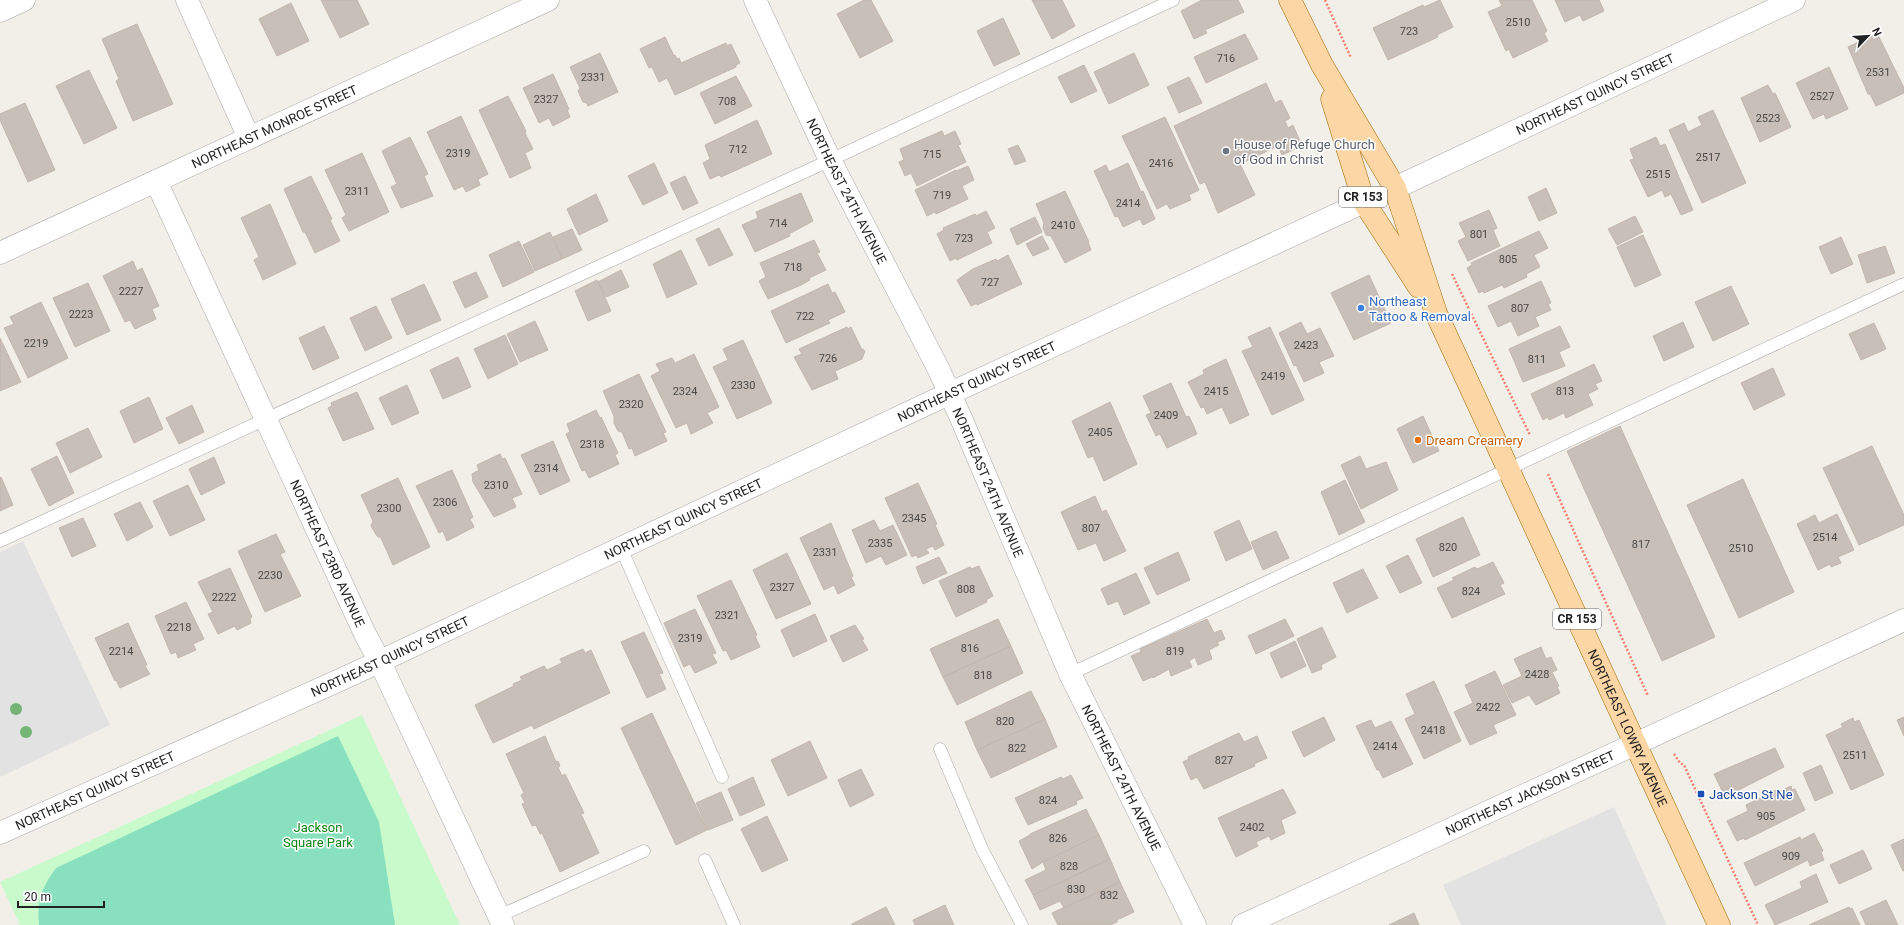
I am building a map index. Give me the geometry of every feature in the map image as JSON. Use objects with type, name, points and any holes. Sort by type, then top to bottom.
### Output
[{"type":"main road","name":"NORTHEAST LOWRY AVENUE","points":[[1290,0],[1322,65],[1395,188],[1436,313],[1719,925]]},
{"type":"main road","name":"NORTHEAST LOWRY AVENUE","points":[[1322,65],[1364,202],[1436,313]]},
{"type":"street","points":[[0,11],[24,0]]},
{"type":"street","points":[[187,0],[249,138]]},
{"type":"street","name":"NORTHEAST MONROE STREET","points":[[0,253],[548,0]]},
{"type":"street","name":"NORTHEAST 24TH AVENUE","points":[[755,0],[830,160],[950,394],[1070,674],[1195,925]]},
{"type":"street","name":"NORTHEAST QUINCY STREET","points":[[1395,188],[1794,0]]},
{"type":"street","name":"NORTHEAST 23RD AVENUE","points":[[156,181],[365,634],[380,662],[501,921]]},
{"type":"street","name":"NORTHEAST QUINCY STREET","points":[[0,833],[380,662],[950,394],[1364,202]]},
{"type":"street","name":"NORTHEAST JACKSON STREET","points":[[1243,925],[1904,620]]},
{"type":"lane","points":[[0,541],[267,420],[1173,0]]},
{"type":"lane","points":[[1070,674],[1904,284]]},
{"type":"lane","points":[[621,548],[722,777]]},
{"type":"lane","points":[[940,749],[982,849],[1022,925]]},
{"type":"lane","points":[[501,921],[644,851]]},
{"type":"lane","points":[[705,860],[734,925]]},
{"type":"path","points":[[1680,763],[1684,765],[1758,925]]},
{"type":"green space","name":"Jackson Square Park","points":[[362,715],[460,925],[20,925],[0,882]]},
{"type":"green space","name":"Jackson Square Park","points":[[338,736],[379,822],[395,925],[39,925],[41,895],[56,868]]},
{"type":"shaded area","points":[[23,541],[110,725],[0,777],[0,552]]},
{"type":"shaded area","points":[[1614,807],[1667,925],[1461,925],[1443,885]]},
{"type":"building","points":[[321,0],[357,0],[369,24],[340,38]]},
{"type":"building","points":[[864,0],[871,0],[893,41],[860,58],[837,14]]},
{"type":"building","points":[[1032,0],[1062,0],[1075,26],[1052,39]]},
{"type":"building","points":[[1202,0],[1238,0],[1244,12],[1205,30],[1207,33],[1194,39],[1181,11]]},
{"type":"building","points":[[1440,0],[1453,27],[1437,35],[1438,37],[1388,60],[1373,28],[1423,5],[1424,7]]},
{"type":"building","points":[[1499,0],[1532,0],[1547,31],[1544,33],[1548,41],[1513,58],[1509,49],[1506,51],[1488,12],[1502,6]]},
{"type":"building","points":[[1555,0],[1599,0],[1604,11],[1583,21],[1580,15],[1565,22]]},
{"type":"building","points":[[291,3],[309,41],[277,56],[259,19]]},
{"type":"building","points":[[1003,18],[1020,54],[994,66],[977,31]]},
{"type":"building","points":[[137,24],[173,104],[133,121],[116,81],[119,79],[102,39]]},
{"type":"building","points":[[1877,33],[1904,88],[1904,93],[1876,106],[1870,94],[1868,94],[1848,47]]},
{"type":"building","points":[[1245,34],[1258,59],[1206,83],[1194,57]]},
{"type":"building","points":[[665,37],[674,56],[675,55],[677,59],[679,58],[681,63],[726,43],[727,46],[731,44],[740,63],[736,65],[736,67],[675,95],[667,78],[659,82],[652,67],[649,68],[640,49]]},
{"type":"building","points":[[600,53],[618,92],[588,106],[587,103],[583,102],[578,91],[580,88],[570,67]]},
{"type":"building","points":[[1134,53],[1149,85],[1109,104],[1094,72]]},
{"type":"building","points":[[1084,65],[1097,91],[1071,103],[1058,77]]},
{"type":"building","points":[[1829,67],[1848,109],[1826,119],[1824,114],[1813,119],[1796,83]]},
{"type":"building","points":[[89,70],[117,128],[84,144],[56,86]]},
{"type":"building","points":[[553,74],[569,109],[567,110],[570,117],[553,126],[549,118],[539,123],[523,88]]},
{"type":"building","points":[[736,76],[752,106],[715,124],[700,93]]},
{"type":"building","points":[[1189,77],[1202,103],[1179,113],[1167,87]]},
{"type":"building","name":"House of Refuge Church of God in Christ","points":[[1266,83],[1275,103],[1281,100],[1290,118],[1285,121],[1288,128],[1293,125],[1302,146],[1282,155],[1278,146],[1240,164],[1255,195],[1218,213],[1205,182],[1200,184],[1174,126]]},
{"type":"building","points":[[1768,85],[1773,94],[1775,93],[1791,127],[1760,142],[1741,98]]},
{"type":"building","points":[[508,96],[526,131],[525,133],[533,149],[525,153],[531,168],[510,178],[479,110]]},
{"type":"building","points":[[25,103],[55,170],[28,182],[0,120],[0,114]]},
{"type":"building","points":[[1713,110],[1746,183],[1702,203],[1669,130],[1684,123],[1688,132],[1702,125],[1698,117]]},
{"type":"building","points":[[461,116],[488,174],[478,179],[480,185],[466,192],[463,186],[454,190],[427,132]]},
{"type":"building","points":[[1165,117],[1199,190],[1189,195],[1191,200],[1170,209],[1167,204],[1157,209],[1122,136]]},
{"type":"building","points":[[757,120],[772,154],[721,177],[719,175],[710,179],[703,163],[710,159],[705,145]]},
{"type":"building","points":[[942,131],[944,136],[955,131],[961,144],[958,145],[966,162],[917,186],[911,173],[905,176],[899,162],[904,160],[900,149]]},
{"type":"building","points":[[410,137],[428,174],[424,176],[433,196],[401,208],[391,187],[397,184],[382,151]]},
{"type":"building","points":[[1656,137],[1660,146],[1665,144],[1693,210],[1681,215],[1671,194],[1665,197],[1662,190],[1648,197],[1630,160],[1634,159],[1630,149]]},
{"type":"building","points":[[1018,145],[1026,161],[1015,165],[1008,149]]},
{"type":"building","points":[[362,153],[389,212],[349,231],[342,218],[346,215],[325,170]]},
{"type":"building","points":[[654,163],[668,193],[643,205],[628,176]]},
{"type":"building","points":[[1128,163],[1141,192],[1143,191],[1155,219],[1143,225],[1140,219],[1123,227],[1118,216],[1115,217],[1094,171],[1106,165],[1109,172]]},
{"type":"building","points":[[968,166],[974,180],[962,186],[968,199],[936,214],[935,212],[927,216],[915,190],[956,170]]},
{"type":"building","points":[[311,176],[332,219],[330,220],[340,241],[315,253],[305,232],[303,232],[284,189]]},
{"type":"building","points":[[685,176],[698,203],[683,210],[670,183]]},
{"type":"building","points":[[1546,188],[1557,213],[1539,221],[1528,197]]},
{"type":"building","points":[[1065,191],[1089,242],[1091,250],[1065,263],[1051,236],[1046,235],[1043,228],[1044,223],[1036,204]]},
{"type":"building","points":[[801,193],[813,221],[789,234],[790,236],[755,252],[742,225],[758,218],[756,212]]},
{"type":"building","points":[[596,194],[608,221],[579,235],[567,209]]},
{"type":"building","points":[[270,204],[296,264],[263,280],[254,260],[259,257],[241,218]]},
{"type":"building","points":[[1489,210],[1497,228],[1493,230],[1500,246],[1468,261],[1458,241],[1466,237],[1459,223]]},
{"type":"building","points":[[986,211],[995,228],[987,232],[992,243],[957,260],[956,258],[950,261],[937,234],[944,230],[943,228],[975,214],[976,216]]},
{"type":"building","points":[[1635,216],[1643,232],[1617,245],[1608,229]]},
{"type":"building","points":[[1035,217],[1042,232],[1017,245],[1010,229]]},
{"type":"building","points":[[719,228],[733,255],[709,266],[696,239]]},
{"type":"building","points":[[572,229],[582,250],[562,259],[553,237]]},
{"type":"building","points":[[1539,231],[1548,248],[1534,255],[1540,267],[1526,274],[1527,277],[1504,288],[1502,285],[1484,293],[1483,291],[1479,293],[1467,268],[1472,265],[1471,263]]},
{"type":"building","points":[[550,232],[562,259],[535,271],[523,245]]},
{"type":"building","points":[[1643,235],[1661,275],[1635,287],[1617,247]]},
{"type":"building","points":[[1042,236],[1049,249],[1033,256],[1026,244]]},
{"type":"building","points":[[1841,237],[1853,264],[1831,274],[1819,247]]},
{"type":"building","points":[[814,240],[820,252],[817,253],[826,270],[809,278],[810,280],[801,285],[768,299],[759,281],[766,277],[760,263]]},
{"type":"building","points":[[519,241],[534,272],[503,287],[489,255]]},
{"type":"building","points":[[1885,246],[1895,273],[1867,283],[1858,255]]},
{"type":"building","points":[[681,250],[697,284],[667,298],[653,264]]},
{"type":"building","points":[[1008,255],[1022,284],[977,305],[977,303],[971,306],[957,280],[973,269],[996,259],[997,261]]},
{"type":"building","points":[[133,261],[137,271],[142,268],[159,306],[152,309],[156,319],[135,329],[130,320],[125,322],[103,276]]},
{"type":"building","points":[[621,270],[629,287],[606,297],[598,282]]},
{"type":"building","points":[[476,272],[488,297],[465,308],[453,282]]},
{"type":"building","name":"Northeast Tattoo & Removal","points":[[1369,275],[1391,323],[1354,340],[1331,293]]},
{"type":"building","points":[[597,280],[611,311],[588,321],[575,291]]},
{"type":"building","points":[[1541,281],[1551,303],[1548,304],[1551,310],[1535,317],[1539,326],[1518,336],[1511,321],[1498,327],[1488,306]]},
{"type":"building","points":[[88,283],[110,331],[75,347],[53,298]]},
{"type":"building","points":[[424,284],[441,320],[407,335],[391,299]]},
{"type":"building","points":[[828,284],[832,293],[835,292],[845,312],[828,320],[830,323],[786,343],[771,311]]},
{"type":"building","points":[[1731,286],[1749,324],[1713,341],[1695,302]]},
{"type":"building","points":[[41,302],[68,358],[28,378],[4,328],[14,324],[10,317]]},
{"type":"building","points":[[376,306],[392,338],[365,351],[350,318]]},
{"type":"building","points":[[535,321],[548,350],[520,362],[507,334]]},
{"type":"building","points":[[1301,322],[1307,334],[1320,328],[1334,356],[1319,362],[1324,373],[1304,382],[1296,365],[1294,366],[1279,333]]},
{"type":"building","points":[[1683,322],[1694,347],[1664,361],[1653,336]]},
{"type":"building","points":[[1874,323],[1886,349],[1861,360],[1849,334]]},
{"type":"building","points":[[324,326],[339,358],[313,370],[299,338]]},
{"type":"building","points":[[1560,326],[1570,347],[1559,352],[1565,366],[1523,382],[1509,349]]},
{"type":"building","points":[[847,327],[848,329],[851,327],[861,348],[865,351],[862,359],[835,371],[838,379],[812,390],[794,357],[802,354],[799,349]]},
{"type":"building","points":[[1270,327],[1304,400],[1272,415],[1242,351],[1253,347],[1248,337]]},
{"type":"building","points":[[505,335],[518,364],[488,379],[474,349]]},
{"type":"building","points":[[0,338],[21,382],[0,391]]},
{"type":"building","points":[[743,340],[772,403],[737,419],[713,367],[728,360],[723,349]]},
{"type":"building","points":[[694,354],[719,407],[707,413],[713,423],[691,434],[687,423],[676,428],[651,376],[660,371],[656,364],[672,358],[675,363]]},
{"type":"building","points":[[458,357],[471,387],[443,399],[430,370]]},
{"type":"building","points":[[1226,359],[1249,415],[1230,424],[1222,407],[1207,414],[1204,407],[1201,408],[1188,382],[1204,374],[1203,370]]},
{"type":"building","points":[[1594,364],[1602,381],[1595,384],[1598,389],[1588,394],[1593,405],[1566,418],[1564,413],[1549,420],[1548,417],[1543,420],[1531,394]]},
{"type":"building","points":[[1773,368],[1785,395],[1754,410],[1741,383]]},
{"type":"building","points":[[639,374],[666,432],[663,433],[667,441],[635,456],[632,448],[629,449],[622,432],[618,431],[614,423],[614,416],[603,391]]},
{"type":"building","points":[[1171,383],[1186,417],[1189,416],[1197,434],[1167,448],[1160,434],[1156,436],[1146,415],[1151,413],[1143,396]]},
{"type":"building","points":[[407,385],[419,413],[392,425],[379,398]]},
{"type":"building","points":[[357,392],[374,429],[343,441],[328,408],[332,406],[331,403]]},
{"type":"building","points":[[149,397],[163,429],[134,443],[120,411]]},
{"type":"building","points":[[1110,402],[1137,464],[1104,481],[1093,456],[1088,458],[1072,421]]},
{"type":"building","points":[[192,405],[204,432],[179,444],[166,418]]},
{"type":"building","points":[[596,410],[600,418],[601,417],[618,453],[615,455],[619,464],[589,478],[585,470],[582,471],[566,434],[570,432],[567,424]]},
{"type":"building","name":"Dream Creamery","points":[[1423,416],[1439,451],[1413,463],[1397,429]]},
{"type":"building","points":[[1620,426],[1715,637],[1662,661],[1567,451]]},
{"type":"building","points":[[88,428],[102,457],[70,473],[56,443]]},
{"type":"building","points":[[553,441],[570,481],[540,495],[521,455]]},
{"type":"building","points":[[1872,446],[1904,515],[1904,525],[1859,545],[1823,468]]},
{"type":"building","points":[[500,454],[502,459],[505,458],[522,494],[512,498],[516,507],[494,517],[473,482],[472,474],[479,470],[477,465]]},
{"type":"building","points":[[57,456],[74,493],[49,506],[31,469]]},
{"type":"building","points":[[1360,456],[1366,469],[1386,462],[1398,490],[1361,509],[1341,465]]},
{"type":"building","points":[[214,457],[225,483],[201,495],[189,469]]},
{"type":"building","points":[[452,470],[473,517],[470,519],[474,527],[447,541],[443,531],[439,533],[416,486]]},
{"type":"building","points":[[1,477],[13,505],[0,511],[0,478]]},
{"type":"building","points":[[398,478],[430,547],[393,565],[381,538],[377,536],[371,526],[373,521],[361,495]]},
{"type":"building","points":[[1743,479],[1794,592],[1739,618],[1687,505]]},
{"type":"building","points":[[1345,480],[1365,522],[1339,535],[1321,492]]},
{"type":"building","points":[[918,483],[937,524],[935,525],[944,545],[935,550],[933,546],[926,549],[929,553],[918,558],[916,555],[912,557],[885,498]]},
{"type":"building","points":[[188,485],[205,520],[170,536],[153,501]]},
{"type":"building","points":[[1095,496],[1102,512],[1106,510],[1126,551],[1104,561],[1096,543],[1078,550],[1061,512]]},
{"type":"building","points":[[140,502],[153,527],[127,541],[114,514]]},
{"type":"building","points":[[1837,514],[1854,550],[1838,557],[1841,563],[1831,567],[1830,564],[1818,570],[1797,524],[1815,515],[1819,523]]},
{"type":"building","points":[[1463,517],[1480,555],[1433,577],[1416,539]]},
{"type":"building","points":[[83,518],[96,546],[72,557],[59,528]]},
{"type":"building","points":[[874,520],[880,531],[893,525],[907,555],[886,565],[881,556],[866,563],[852,530]]},
{"type":"building","points":[[1239,520],[1252,549],[1226,561],[1214,532]]},
{"type":"building","points":[[831,523],[853,576],[851,577],[855,585],[838,594],[834,585],[824,590],[800,538]]},
{"type":"building","points":[[1276,531],[1289,558],[1263,570],[1251,542]]},
{"type":"building","points":[[276,534],[285,552],[280,554],[301,596],[265,612],[238,551]]},
{"type":"building","points":[[1178,552],[1190,580],[1157,595],[1144,568]]},
{"type":"building","points":[[787,553],[811,604],[776,619],[753,570]]},
{"type":"building","points":[[1408,555],[1422,583],[1400,593],[1386,566]]},
{"type":"building","points":[[939,557],[947,573],[923,584],[916,567]]},
{"type":"building","points":[[1493,562],[1504,583],[1500,585],[1505,594],[1452,618],[1437,588],[1454,580],[1452,578],[1475,567],[1477,569]]},
{"type":"building","points":[[979,566],[993,596],[986,600],[987,602],[956,617],[939,581],[970,567],[971,569]]},
{"type":"building","points":[[230,568],[252,617],[250,618],[251,623],[237,630],[235,626],[218,634],[208,614],[213,612],[198,582]]},
{"type":"building","points":[[1363,569],[1378,598],[1347,613],[1333,583]]},
{"type":"building","points":[[1136,573],[1150,603],[1124,615],[1118,601],[1108,605],[1101,589]]},
{"type":"building","points":[[731,580],[757,635],[755,636],[760,647],[731,660],[726,650],[723,651],[697,596]]},
{"type":"building","points":[[186,602],[204,639],[193,644],[196,650],[178,658],[176,652],[171,654],[155,616]]},
{"type":"building","points":[[695,609],[716,653],[712,654],[717,663],[695,673],[690,664],[684,667],[664,623]]},
{"type":"building","points":[[815,614],[827,641],[793,657],[781,630]]},
{"type":"building","points":[[998,619],[1011,646],[943,677],[930,649]]},
{"type":"building","points":[[1207,619],[1214,633],[1221,630],[1225,639],[1217,642],[1219,645],[1209,650],[1212,659],[1198,665],[1195,657],[1189,661],[1192,667],[1171,676],[1169,669],[1153,678],[1152,677],[1143,681],[1131,656],[1141,652],[1140,649]]},
{"type":"building","points":[[1285,619],[1294,636],[1256,654],[1248,636]]},
{"type":"building","points":[[128,623],[147,665],[145,666],[150,674],[120,688],[116,680],[115,681],[95,638]]},
{"type":"building","points":[[855,625],[864,639],[862,640],[868,650],[843,662],[830,636]]},
{"type":"building","points":[[1322,627],[1336,657],[1321,665],[1322,669],[1312,673],[1297,639]]},
{"type":"building","points":[[644,632],[663,673],[659,674],[666,689],[647,698],[621,642]]},
{"type":"building","points":[[1295,641],[1306,666],[1281,678],[1270,653]]},
{"type":"building","points":[[1011,646],[1023,673],[957,705],[943,677]]},
{"type":"building","points":[[1541,647],[1546,659],[1551,657],[1557,670],[1552,672],[1559,686],[1557,687],[1560,693],[1536,705],[1529,695],[1512,703],[1503,685],[1522,676],[1514,659]]},
{"type":"building","points":[[583,649],[585,653],[591,650],[610,693],[534,729],[532,725],[493,743],[475,705],[514,686],[513,684],[522,680],[520,677],[544,666],[547,670],[562,663],[560,659]]},
{"type":"building","points":[[1495,671],[1516,715],[1493,725],[1497,733],[1470,745],[1454,712],[1473,703],[1465,685]]},
{"type":"building","points":[[1434,681],[1461,741],[1424,759],[1405,719],[1415,714],[1406,694]]},
{"type":"building","points":[[1031,691],[1045,719],[977,750],[965,722]]},
{"type":"building","points":[[652,713],[707,830],[676,845],[621,728]]},
{"type":"building","points":[[1324,717],[1335,740],[1304,757],[1292,732]]},
{"type":"building","points":[[1904,717],[1904,736],[1897,720]]},
{"type":"building","points":[[1853,718],[1854,722],[1859,720],[1884,775],[1851,790],[1826,735],[1843,727],[1841,724]]},
{"type":"building","points":[[1045,719],[1057,747],[991,778],[977,750]]},
{"type":"building","points":[[1371,720],[1375,728],[1391,721],[1413,764],[1383,778],[1379,770],[1377,770],[1356,726]]},
{"type":"building","points":[[1239,733],[1244,742],[1257,736],[1267,758],[1254,764],[1255,766],[1204,789],[1197,777],[1191,780],[1183,762],[1189,759],[1188,757]]},
{"type":"building","points":[[545,736],[556,762],[558,761],[560,766],[558,767],[562,776],[565,774],[584,813],[581,814],[599,853],[560,872],[542,833],[540,834],[536,825],[532,826],[522,804],[525,803],[521,795],[524,793],[506,754]]},
{"type":"building","points":[[810,741],[827,778],[788,796],[771,760]]},
{"type":"building","points":[[1775,748],[1784,767],[1725,797],[1714,774]]},
{"type":"building","points":[[1821,765],[1833,793],[1815,801],[1803,773]]},
{"type":"building","points":[[861,769],[874,795],[850,807],[838,780]]},
{"type":"building","points":[[1071,775],[1083,798],[1076,801],[1077,804],[1028,825],[1015,798],[1061,777],[1063,779]]},
{"type":"building","points":[[753,777],[765,805],[740,816],[728,789]]},
{"type":"building","points":[[1791,786],[1792,790],[1795,789],[1805,810],[1745,840],[1744,838],[1737,841],[1727,821],[1748,811],[1746,805],[1778,789],[1779,792]]},
{"type":"building","points":[[1283,789],[1296,813],[1281,820],[1285,833],[1271,840],[1269,836],[1256,842],[1258,846],[1236,857],[1218,818]]},
{"type":"building","points":[[721,792],[733,820],[708,830],[696,803]]},
{"type":"building","points":[[1086,809],[1099,835],[1043,862],[1032,869],[1019,841],[1030,834]]},
{"type":"building","points":[[767,816],[788,860],[762,872],[741,829]]},
{"type":"building","points":[[1814,833],[1823,851],[1821,852],[1824,860],[1810,866],[1808,860],[1755,886],[1744,863],[1800,837],[1801,840]]},
{"type":"building","points":[[1099,835],[1110,859],[1033,895],[1025,880],[1046,870],[1043,862]]},
{"type":"building","points":[[1904,839],[1904,871],[1903,871],[1891,845]]},
{"type":"building","points":[[1863,850],[1872,869],[1839,884],[1830,865]]},
{"type":"building","points":[[1110,859],[1120,882],[1064,908],[1060,901],[1040,910],[1033,895]]},
{"type":"building","points":[[1816,874],[1828,902],[1775,925],[1765,905],[1802,888],[1800,882]]},
{"type":"building","points":[[1120,882],[1134,912],[1110,925],[1058,925],[1052,913]]},
{"type":"building","points":[[1886,900],[1898,925],[1866,925],[1860,912]]},
{"type":"building","points":[[945,905],[954,925],[915,925],[913,920]]},
{"type":"building","points":[[886,907],[895,925],[852,925],[852,924]]},
{"type":"building","points":[[1849,907],[1850,909],[1852,908],[1860,925],[1809,925]]},
{"type":"building","points":[[1414,913],[1419,925],[1389,925]]},
{"type":"place","name":"House of Refuge Church of God in Christ","points":[[1226,151]]},
{"type":"place","name":"Northeast Tattoo & Removal","points":[[1361,308]]},
{"type":"place","name":"Dream Creamery","points":[[1418,440]]},
{"type":"place","name":"Jackson St Ne","points":[[1701,794]]}]
